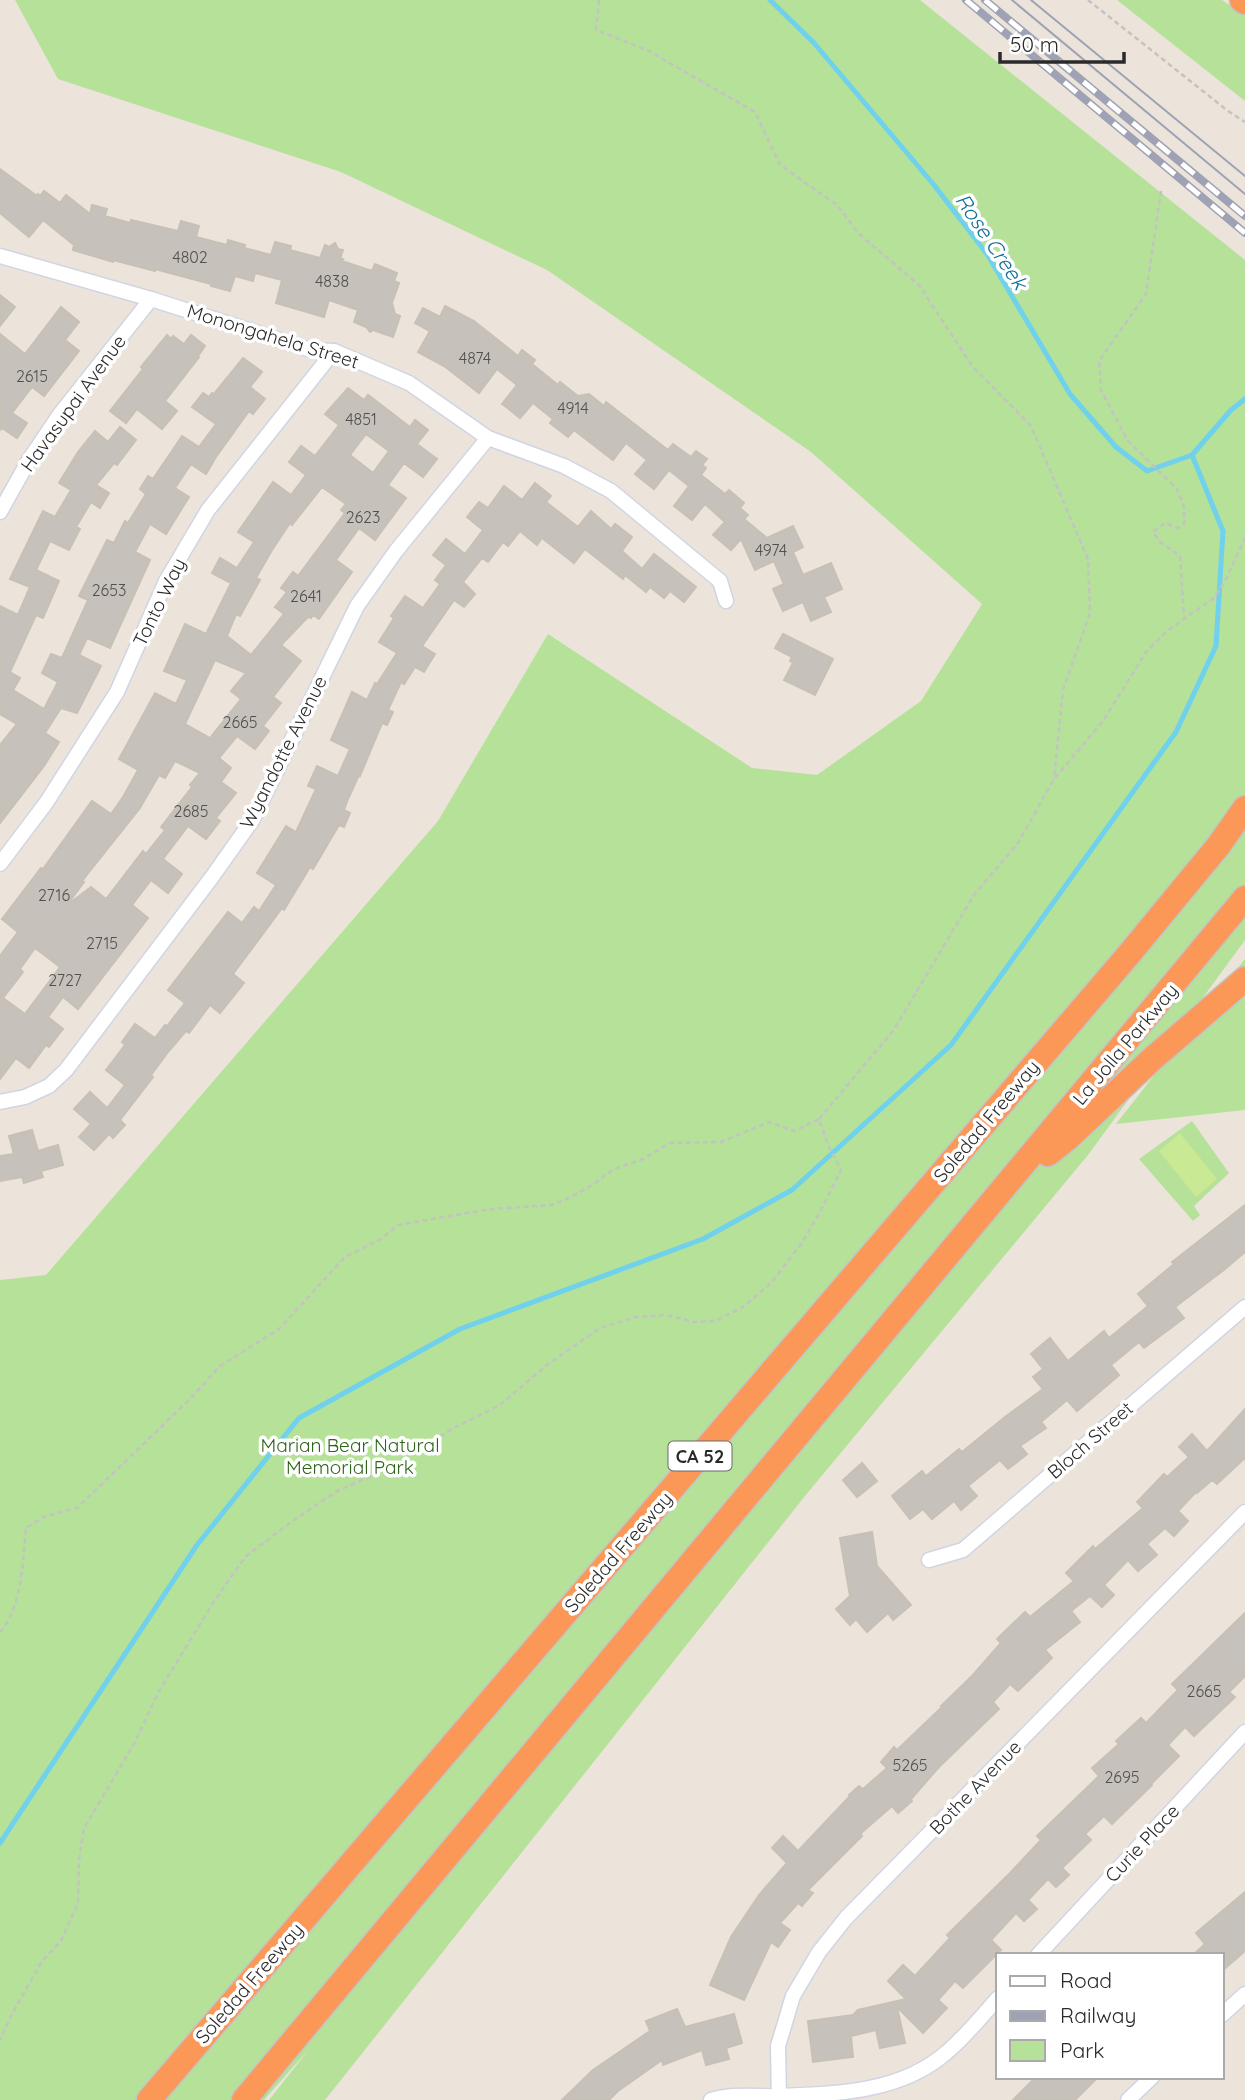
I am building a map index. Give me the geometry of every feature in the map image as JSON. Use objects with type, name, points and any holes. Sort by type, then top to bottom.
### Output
[{"type":"highway","name":"Soledad Freeway","points":[[149,2100],[1130,953],[1219,845],[1245,808]]},
{"type":"highway","name":"La Jolla Parkway","points":[[1004,1190],[1245,898]]},
{"type":"highway","points":[[1004,1190],[1068,1138],[1152,1059],[1245,979]]},
{"type":"highway","name":"CA 52","points":[[244,2100],[1004,1190]]},
{"type":"street","name":"Monongahela Street","points":[[0,256],[311,349],[334,351],[409,383],[488,438],[564,466],[611,491],[719,581],[726,601]]},
{"type":"street","name":"Havasupai Avenue","points":[[0,512],[29,460],[60,414],[151,299]]},
{"type":"street","name":"Tonto Way","points":[[0,864],[46,803],[117,692],[166,581],[208,510],[334,351]]},
{"type":"street","name":"Wyandotte Avenue","points":[[0,1101],[25,1097],[49,1086],[66,1070],[212,877],[253,819],[357,606],[396,551],[488,438]]},
{"type":"street","name":"Bloch Street","points":[[929,1560],[963,1550],[1245,1307]]},
{"type":"street","name":"Bothe Avenue","points":[[779,2098],[778,2046],[793,1996],[818,1952],[846,1918],[1245,1512]]},
{"type":"street","name":"Curie Place","points":[[1040,1953],[1245,1732]]},
{"type":"street","points":[[1224,2013],[1245,1994]]},
{"type":"street","points":[[711,2100],[722,2096],[779,2098],[857,2091],[895,2082],[922,2071],[948,2052],[996,2000]]},
{"type":"street","points":[[1128,2100],[1150,2079]]},
{"type":"path","points":[[599,0],[596,30],[647,50],[755,112],[780,165],[837,205],[859,234],[919,285],[972,366],[1031,426],[1088,559],[1090,613],[1063,690],[1054,779]]},
{"type":"path","points":[[1088,0],[1245,122]]},
{"type":"path","points":[[1161,191],[1146,294],[1099,361],[1101,390],[1128,441],[1177,489],[1184,507],[1184,524],[1178,528],[1165,523],[1153,532],[1159,541],[1180,556],[1184,619]]},
{"type":"path","points":[[0,1632],[7,1625],[16,1600],[26,1528],[43,1517],[77,1508],[190,1399],[220,1366],[279,1329],[345,1257],[381,1239],[398,1226],[491,1209],[552,1205],[594,1184],[614,1169],[643,1159],[670,1143],[720,1142],[769,1122],[794,1131],[820,1119],[893,1031],[974,895],[1018,843],[1054,779],[1103,721],[1146,652],[1167,631],[1214,598],[1245,538]]},
{"type":"path","points":[[0,2040],[42,1961],[61,1941],[78,1903],[79,1860],[84,1828],[135,1742],[158,1693],[245,1556],[337,1491],[394,1466],[452,1429],[500,1405],[548,1364],[600,1328],[636,1317],[666,1315],[694,1322],[715,1321],[743,1307],[771,1283],[801,1244],[841,1170],[829,1147],[820,1119]]},
{"type":"green space","name":"Marian Bear Natural Memorial Park","points":[[15,0],[920,0],[1245,260],[1245,940],[1088,1155],[805,1496],[325,2100],[269,2100],[310,2048],[264,2100],[0,2100],[0,1280],[46,1275],[438,821],[548,634],[752,768],[817,775],[921,701],[982,604],[811,452],[547,270],[341,172],[58,79]]},
{"type":"green space","points":[[1117,0],[1222,0],[1245,16],[1245,101]]},
{"type":"green space","points":[[1245,959],[1245,1110],[1116,1124]]},
{"type":"green space","points":[[1192,1121],[1229,1173],[1194,1206],[1200,1215],[1193,1221],[1139,1159]]},
{"type":"green space","points":[[1180,1133],[1217,1179],[1196,1197],[1159,1151]]},
{"type":"building","points":[[0,169],[37,196],[44,191],[60,203],[66,195],[90,214],[92,205],[107,209],[105,216],[178,231],[181,221],[199,226],[196,237],[227,245],[228,240],[245,245],[244,248],[271,255],[275,242],[291,246],[290,250],[320,258],[325,245],[329,247],[335,243],[338,249],[343,250],[340,259],[343,259],[342,261],[372,271],[375,264],[397,273],[394,281],[399,283],[392,303],[395,314],[400,316],[393,337],[373,330],[370,332],[366,327],[354,322],[358,310],[329,300],[324,317],[276,303],[282,280],[255,273],[253,281],[235,276],[230,291],[155,269],[113,262],[73,250],[74,245],[43,220],[29,237],[0,213]]},
{"type":"building","points":[[0,295],[15,307],[0,326]]},
{"type":"building","points":[[445,306],[474,321],[518,356],[522,350],[535,360],[532,364],[558,385],[560,382],[578,396],[589,394],[604,406],[606,402],[668,450],[673,444],[691,457],[696,451],[707,459],[702,465],[706,468],[701,475],[725,494],[729,490],[744,503],[740,508],[748,515],[744,519],[767,538],[793,526],[803,547],[793,552],[803,575],[831,563],[842,589],[824,597],[831,612],[811,621],[803,602],[783,611],[773,589],[784,584],[774,561],[755,570],[741,539],[731,550],[713,535],[725,522],[705,504],[692,520],[674,506],[689,486],[669,470],[654,489],[635,474],[647,460],[626,443],[613,460],[574,430],[568,437],[550,423],[553,419],[533,403],[520,418],[502,404],[517,385],[497,369],[479,393],[444,366],[418,352],[430,331],[415,323],[423,308],[440,317]]},
{"type":"building","points":[[61,307],[79,322],[65,340],[79,351],[44,396],[32,387],[12,413],[27,423],[17,438],[2,428],[0,430],[0,334],[25,354]]},
{"type":"building","points":[[167,335],[184,344],[191,335],[205,346],[165,401],[177,411],[162,429],[137,409],[126,423],[110,411]]},
{"type":"building","points":[[243,358],[262,372],[250,387],[265,399],[253,414],[249,411],[206,474],[191,464],[175,488],[189,497],[166,534],[150,524],[135,552],[150,560],[110,648],[87,638],[79,655],[101,666],[77,713],[61,708],[45,733],[59,742],[0,823],[0,745],[17,724],[0,714],[0,606],[18,615],[30,587],[10,579],[43,511],[55,517],[71,490],[59,483],[95,431],[108,442],[120,427],[136,440],[117,465],[114,463],[96,485],[109,493],[100,508],[91,502],[76,527],[80,529],[69,550],[50,541],[36,570],[59,581],[43,618],[36,615],[10,672],[20,678],[13,690],[44,709],[58,682],[42,673],[51,654],[62,658],[88,600],[79,596],[107,540],[114,543],[125,521],[128,523],[146,494],[140,489],[148,476],[153,479],[182,436],[199,447],[216,424],[192,407],[203,393],[209,397],[214,394]]},
{"type":"building","points":[[348,388],[364,400],[368,395],[410,427],[415,420],[428,430],[417,444],[437,459],[423,477],[404,463],[388,485],[406,498],[375,540],[359,528],[336,560],[352,572],[319,619],[313,615],[308,617],[281,645],[301,661],[273,697],[281,703],[263,726],[269,731],[255,749],[237,736],[219,758],[231,768],[221,782],[236,793],[216,818],[220,821],[206,839],[188,826],[163,859],[182,874],[168,893],[151,880],[132,905],[148,918],[78,1009],[63,997],[48,1017],[63,1029],[49,1047],[46,1045],[29,1068],[16,1058],[0,1079],[0,956],[18,932],[2,919],[41,868],[43,869],[92,801],[111,814],[123,797],[138,770],[119,759],[155,693],[176,704],[187,680],[164,671],[185,624],[206,634],[231,583],[212,573],[220,558],[237,568],[254,542],[238,532],[273,482],[291,495],[306,475],[289,462],[301,446],[315,456],[339,425],[325,414]],"holes":[[[366,434],[389,451],[373,473],[350,455]],[[322,487],[346,504],[341,510],[345,513],[298,576],[293,572],[281,588],[287,592],[275,607],[284,614],[251,655],[227,636],[236,614],[240,616],[260,580],[256,578],[272,550],[290,523],[292,525]],[[215,660],[246,673],[231,691],[241,699],[210,738],[185,724]],[[175,761],[200,773],[161,827],[165,830],[146,854],[143,851],[106,899],[91,887],[71,902],[84,882],[82,881],[140,808],[159,775],[165,778]],[[35,948],[60,967],[25,1014],[3,998],[23,972],[20,969]]]},
{"type":"building","points":[[535,483],[551,496],[546,502],[578,527],[591,511],[611,529],[615,524],[632,537],[622,551],[642,569],[654,554],[696,587],[684,602],[670,591],[664,598],[650,587],[646,592],[625,575],[623,579],[585,549],[574,563],[542,538],[537,545],[520,531],[508,546],[503,542],[488,562],[482,558],[463,582],[475,594],[464,607],[454,600],[422,646],[435,654],[424,672],[415,667],[404,684],[401,682],[388,710],[393,712],[387,725],[382,723],[348,799],[344,810],[350,813],[344,827],[339,825],[284,910],[282,908],[233,974],[244,983],[220,1013],[210,1005],[189,1033],[186,1031],[120,1120],[125,1125],[113,1138],[109,1134],[94,1150],[79,1137],[91,1124],[74,1109],[90,1092],[107,1108],[125,1085],[106,1070],[125,1045],[122,1042],[135,1024],[155,1038],[185,1003],[168,990],[228,912],[242,923],[254,907],[259,911],[276,885],[257,873],[286,826],[296,832],[316,789],[308,786],[317,766],[338,776],[350,749],[331,740],[352,692],[367,700],[375,683],[377,684],[397,653],[379,642],[394,618],[391,616],[405,596],[423,608],[440,584],[435,580],[446,565],[433,555],[446,539],[465,554],[483,530],[467,517],[479,502],[488,508],[504,486],[522,500]]},
{"type":"building","points":[[783,634],[833,659],[815,695],[784,680],[793,663],[790,661],[792,657],[775,648]]},
{"type":"building","points":[[32,1130],[38,1151],[58,1145],[63,1165],[41,1171],[43,1177],[24,1183],[22,1177],[0,1181],[0,1156],[14,1154],[9,1136]]},
{"type":"building","points":[[1245,1205],[1245,1252],[1175,1307],[1184,1318],[1144,1348],[1139,1342],[1111,1365],[1119,1375],[1077,1411],[1067,1400],[1041,1422],[1046,1428],[1020,1446],[1027,1454],[1008,1469],[1000,1460],[968,1486],[977,1496],[961,1510],[954,1501],[932,1519],[923,1509],[910,1519],[892,1496],[922,1471],[926,1476],[959,1449],[962,1452],[1043,1389],[1033,1377],[1043,1369],[1031,1354],[1050,1338],[1068,1361],[1104,1331],[1109,1338],[1148,1306],[1138,1294],[1174,1264],[1172,1262]]},
{"type":"building","points":[[1245,1409],[1245,1458],[1217,1484],[1212,1480],[1196,1492],[1178,1511],[1188,1521],[1174,1536],[1165,1528],[1147,1544],[1157,1555],[1138,1571],[1128,1560],[1104,1585],[1114,1595],[1102,1607],[1090,1596],[1071,1611],[1080,1622],[1045,1650],[1052,1658],[1018,1691],[1010,1684],[993,1702],[999,1709],[939,1767],[912,1801],[898,1813],[892,1806],[860,1834],[862,1836],[808,1890],[813,1893],[802,1906],[798,1903],[780,1923],[790,1930],[778,1947],[771,1942],[744,2000],[710,1985],[731,1937],[759,1895],[787,1863],[772,1848],[783,1836],[798,1851],[849,1795],[859,1786],[863,1789],[887,1768],[881,1762],[894,1747],[897,1750],[972,1676],[1001,1643],[997,1639],[1025,1612],[1030,1617],[1074,1581],[1066,1573],[1093,1546],[1095,1549],[1143,1508],[1137,1502],[1164,1474],[1167,1477],[1189,1457],[1179,1447],[1192,1434],[1207,1451]]},
{"type":"building","points":[[862,1463],[877,1481],[857,1497],[843,1480]]},
{"type":"building","points":[[872,1532],[877,1566],[911,1605],[893,1620],[888,1613],[867,1632],[856,1619],[850,1625],[836,1609],[850,1596],[840,1538]]},
{"type":"building","points":[[1245,1613],[1245,1676],[1229,1692],[1235,1697],[1194,1736],[1185,1727],[1168,1745],[1179,1756],[1152,1785],[1112,1824],[1104,1816],[1085,1834],[1091,1840],[1062,1868],[1069,1875],[1056,1887],[1048,1879],[1028,1900],[1037,1909],[1024,1921],[1016,1913],[991,1940],[1001,1950],[963,1988],[955,1981],[938,2000],[947,2008],[923,2033],[897,2007],[905,2043],[880,2048],[876,2030],[851,2036],[853,2057],[813,2062],[808,2021],[853,2015],[858,2010],[906,1999],[888,1981],[903,1965],[915,1976],[950,1938],[947,1935],[1041,1840],[1037,1836],[1099,1776],[1092,1768],[1119,1744],[1116,1741],[1141,1718],[1146,1723],[1178,1690],[1172,1684]]},
{"type":"building","points":[[1245,1892],[1245,1951],[1224,1969],[1224,1953],[1195,1953],[1205,1944],[1196,1933]]},
{"type":"building","points":[[677,2009],[685,2027],[734,2014],[742,2043],[726,2048],[729,2059],[706,2065],[702,2050],[663,2065],[662,2060],[609,2100],[562,2100],[593,2070],[650,2031],[646,2021]]},
{"type":"building","points":[[1034,2079],[1096,2079],[1075,2100],[1013,2100]]},
{"type":"waterway","name":"Rose Creek","points":[[770,0],[814,43],[934,185],[987,254],[1070,394],[1116,447],[1147,471],[1192,455],[1231,410],[1245,399]]},
{"type":"waterway","points":[[0,1843],[197,1545],[299,1418],[460,1329],[703,1239],[792,1190],[951,1045],[1176,732],[1216,646],[1223,531],[1192,455]]},
{"type":"tram line","points":[[1012,0],[1245,194]]},
{"type":"tram line","points":[[1031,0],[1245,176]]},
{"type":"railway","points":[[966,0],[1245,233]]},
{"type":"railway","points":[[985,0],[1245,216]]}]
